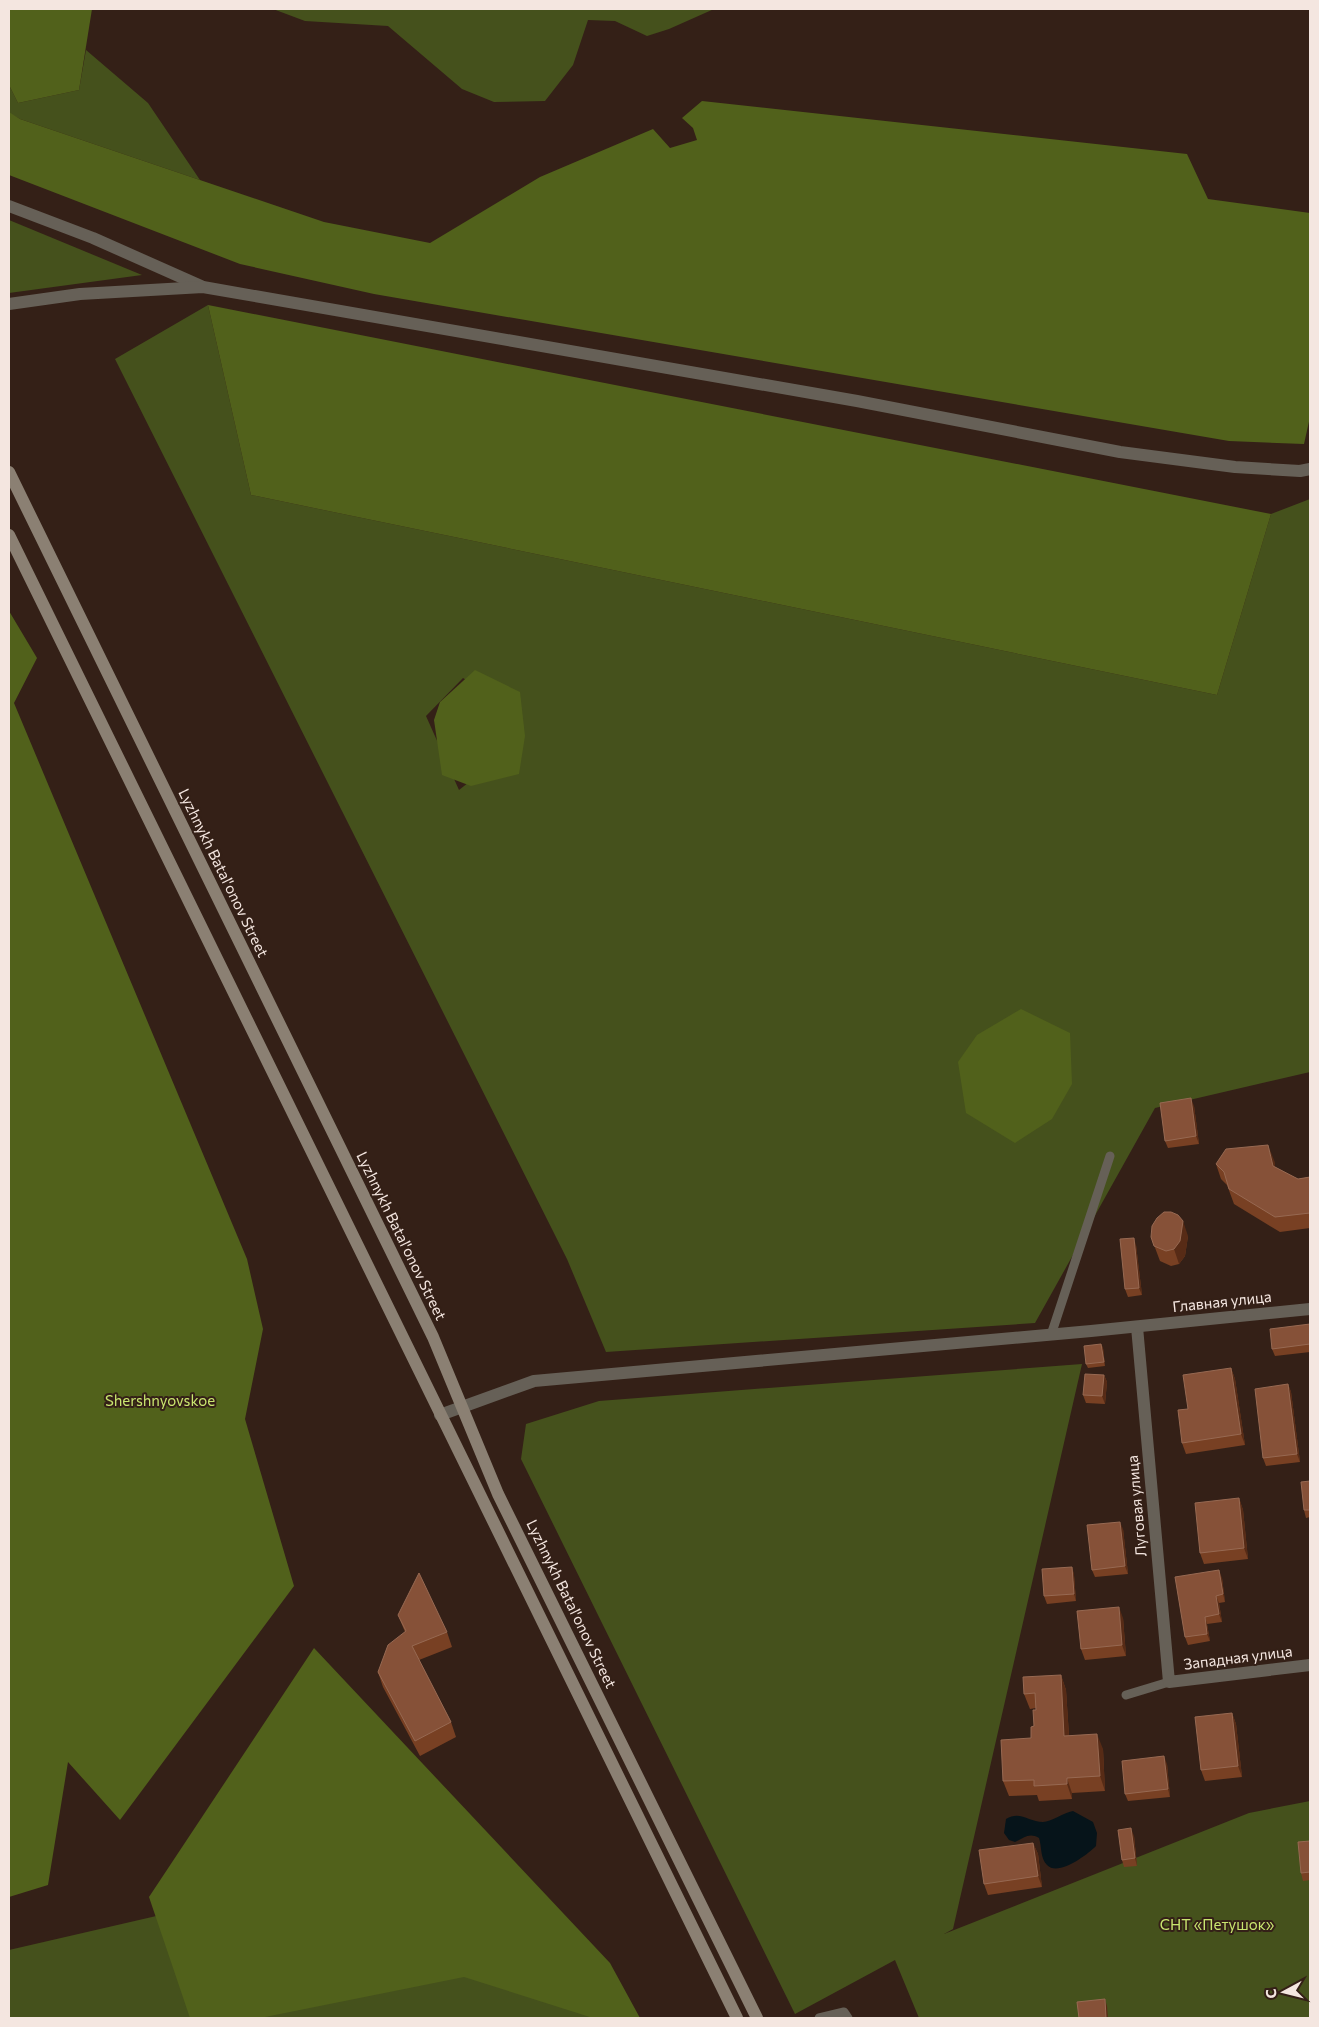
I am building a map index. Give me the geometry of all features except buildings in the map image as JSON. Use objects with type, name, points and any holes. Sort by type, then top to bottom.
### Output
[{"type":"main road","name":"Lyzhnykh Batal'onov Street","points":[[9,472],[433,1337],[498,1494],[757,2018]]},
{"type":"main road","points":[[9,535],[737,2018]]},
{"type":"street","points":[[9,206],[93,238],[203,287]]},
{"type":"street","points":[[9,304],[80,294],[203,287],[857,401],[1120,452],[1235,467],[1300,471],[1310,469]]},
{"type":"street","name":"Главная улица","points":[[440,1415],[534,1381],[1310,1310]]},
{"type":"street","name":"Луговая улица","points":[[1137,1327],[1169,1682]]},
{"type":"street","name":"Западная улица","points":[[1169,1682],[1310,1666]]},
{"type":"lane","points":[[1051,1335],[1110,1156]]},
{"type":"lane","points":[[1126,1694],[1169,1682]]},
{"type":"lane","points":[[819,2018],[844,2012],[848,2018]]},
{"type":"green space","points":[[9,9],[92,9],[79,90],[18,103],[9,85]]},
{"type":"green space","points":[[273,9],[714,9],[669,29],[647,36],[615,21],[588,20],[573,65],[545,101],[494,102],[462,89],[388,26],[305,21]]},
{"type":"green space","points":[[86,50],[148,103],[200,180],[20,119],[9,113],[9,85],[18,103],[79,90]]},
{"type":"green space","points":[[702,101],[1187,154],[1208,199],[1310,213],[1310,417],[1304,444],[1229,441],[374,294],[240,264],[9,175],[9,112],[20,119],[324,222],[430,243],[540,177],[653,129],[670,148],[697,140],[693,128],[682,118]]},
{"type":"green space","points":[[9,220],[142,275],[9,293]]},
{"type":"green space","points":[[208,305],[251,495],[1217,695],[1271,514],[1310,499],[1310,1072],[1155,1108],[1035,1323],[606,1352],[567,1259],[115,359]],"holes":[[[463,678],[512,708],[510,750],[459,790],[426,716]]]},
{"type":"green space","points":[[208,305],[1271,514],[1217,695],[251,495]]},
{"type":"green space","name":"Shershnyovskoe","points":[[9,611],[37,658],[14,703],[247,1259],[263,1329],[245,1419],[294,1586],[120,1820],[68,1762],[48,1885],[9,1897]]},
{"type":"green space","points":[[475,670],[520,692],[525,736],[519,774],[471,786],[442,775],[434,720],[440,702]]},
{"type":"green space","points":[[1021,1009],[1070,1033],[1072,1084],[1052,1119],[1015,1143],[966,1113],[958,1062],[977,1035]]},
{"type":"green space","name":"СНТ «Петушок»","points":[[1082,1364],[953,1929],[944,1934],[1249,1813],[1310,1801],[1310,2018],[919,2018],[895,1960],[795,2014],[521,1459],[526,1424],[599,1401]]},
{"type":"green space","points":[[314,1648],[610,1963],[640,2018],[593,2018],[464,1977],[260,2018],[190,2018],[149,1897]]},
{"type":"green space","points":[[416,1856],[613,2018],[9,2018],[9,1950]]},
{"type":"shaded area","points":[[1073,1811],[1093,1822],[1097,1833],[1096,1846],[1065,1867],[1052,1868],[1047,1865],[1042,1856],[1039,1838],[1029,1836],[1015,1842],[1009,1840],[1004,1833],[1006,1819],[1011,1817],[1020,1816],[1043,1822]]}]
